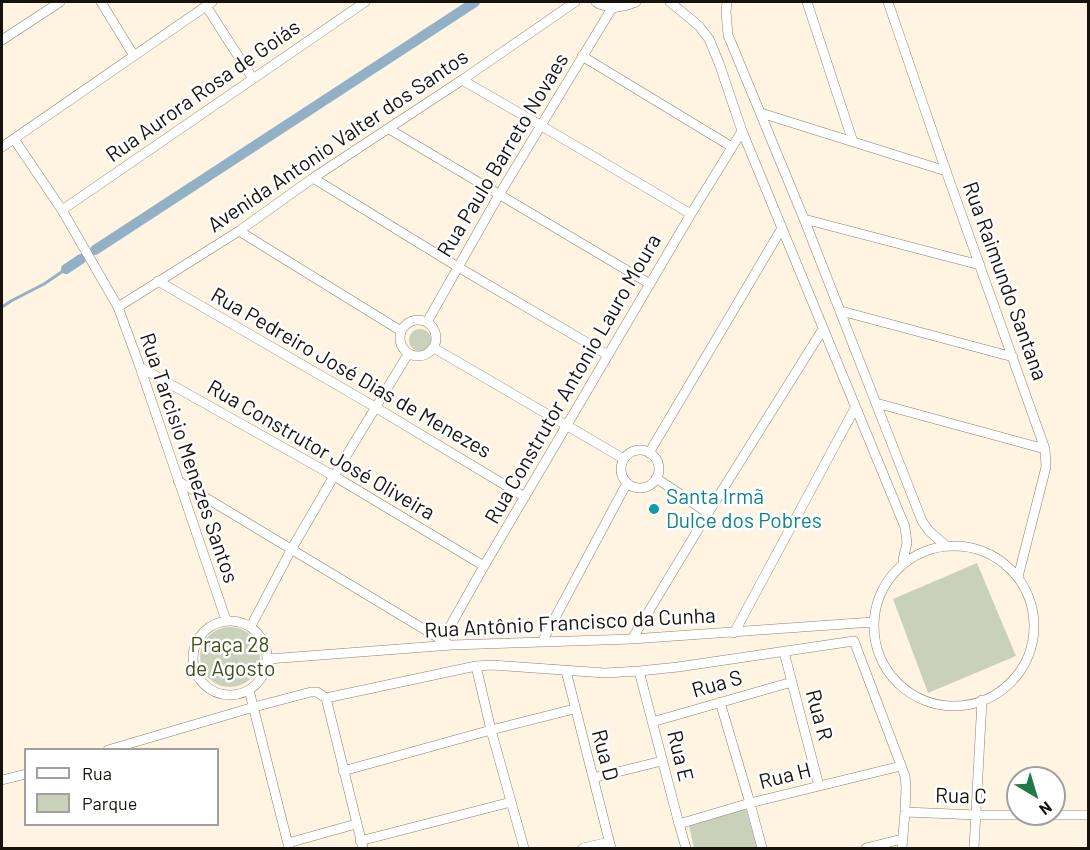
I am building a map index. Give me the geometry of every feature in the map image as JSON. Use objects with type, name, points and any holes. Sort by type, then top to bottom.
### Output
[{"type":"street","points":[[2,40],[60,2]]},
{"type":"street","points":[[101,2],[134,56]]},
{"type":"street","name":"Rua Aurora Rosa de Goiás","points":[[62,210],[365,2]]},
{"type":"street","name":"Avenida Antonio Valter dos Santos","points":[[118,307],[239,231],[313,178],[575,2]]},
{"type":"street","points":[[596,2],[612,8],[636,2]]},
{"type":"street","points":[[670,2],[699,26],[709,39],[742,131],[905,527],[907,543],[903,560],[891,575],[879,597],[873,622],[874,638],[882,664],[898,685],[920,700],[946,706],[973,704],[997,694],[1017,676],[1030,652],[1035,626],[1031,600],[1018,577],[999,559],[974,548],[944,544],[903,560]]},
{"type":"street","points":[[727,2],[728,35],[804,219],[922,521],[929,531],[944,544]]},
{"type":"street","points":[[807,2],[853,142]]},
{"type":"street","name":"Rua Raimundo Santana","points":[[888,2],[1045,449],[1046,467],[1018,577]]},
{"type":"street","points":[[2,147],[209,4],[253,78]]},
{"type":"street","name":"Rua Paulo Barreto Novaes","points":[[427,322],[540,125],[612,8]]},
{"type":"street","points":[[582,56],[732,147]]},
{"type":"street","points":[[462,80],[691,214]]},
{"type":"street","points":[[761,113],[946,171]]},
{"type":"street","points":[[389,129],[650,284]]},
{"type":"street","name":"Rua Construtor Antonio Lauro Moura","points":[[441,643],[608,355],[742,131]]},
{"type":"street","name":"Rua Tarcisio Menezes Santos","points":[[14,139],[62,210],[118,307],[226,620]]},
{"type":"street","points":[[313,178],[608,355]]},
{"type":"street","points":[[804,219],[980,265]]},
{"type":"street","points":[[649,453],[782,228]]},
{"type":"street","points":[[239,231],[401,331]]},
{"type":"street","name":"Rua Pedreiro José Dias de Menezes","points":[[158,281],[525,497]]},
{"type":"street","points":[[841,312],[1013,357]]},
{"type":"street","points":[[412,321],[427,322],[435,330],[434,348],[419,357],[408,354],[401,346],[399,336],[401,331],[407,323],[412,321]]},
{"type":"street","points":[[632,639],[823,329]]},
{"type":"street","points":[[434,348],[624,459]]},
{"type":"street","points":[[251,626],[291,550],[408,354]]},
{"type":"street","name":"Rua Construtor José Oliveira","points":[[140,366],[484,566]]},
{"type":"street","points":[[876,403],[1045,449]]},
{"type":"street","points":[[734,633],[855,408]]},
{"type":"street","points":[[644,450],[649,453],[657,461],[656,478],[643,487],[627,483],[622,474],[624,459],[633,451],[644,450]]},
{"type":"street","points":[[656,478],[708,513]]},
{"type":"street","points":[[178,481],[441,643]]},
{"type":"street","points":[[542,642],[627,483]]},
{"type":"street","points":[[226,620],[239,621],[251,626],[266,646],[268,659],[262,677],[249,690],[237,695],[213,692],[203,685],[192,663],[196,640],[214,623],[226,620]]},
{"type":"street","name":"Rua Antônio Francisco da Cunha","points":[[268,659],[441,643],[452,645],[632,639],[873,622]]},
{"type":"street","points":[[326,698],[476,666],[492,665],[605,673],[639,671],[854,641],[905,776],[906,787],[902,844],[866,849]]},
{"type":"street","name":"Rua R","points":[[784,652],[819,786]]},
{"type":"street","points":[[476,666],[524,849]]},
{"type":"street","name":"Rua D","points":[[566,671],[610,845]]},
{"type":"street","name":"Rua E","points":[[639,671],[686,849]]},
{"type":"street","name":"Rua S","points":[[652,722],[792,682]]},
{"type":"street","points":[[249,690],[288,846],[356,825]]},
{"type":"street","points":[[115,748],[254,707],[317,692],[326,698],[361,845],[511,802]]},
{"type":"street","points":[[974,849],[982,700]]},
{"type":"street","points":[[720,702],[762,849]]},
{"type":"street","points":[[343,771],[574,709]]},
{"type":"street","points":[[593,778],[662,761]]},
{"type":"street","name":"Rua H","points":[[679,824],[750,803],[901,766]]},
{"type":"street","points":[[2,780],[24,774]]},
{"type":"street","name":"Rua C","points":[[905,812],[977,815],[1089,815]]},
{"type":"street","points":[[583,849],[610,845]]},
{"type":"green space","points":[[420,329],[428,332],[431,340],[428,348],[420,351],[412,348],[409,340],[412,332]]},
{"type":"green space","points":[[977,563],[1016,656],[928,693],[893,599]]},
{"type":"green space","name":"Praça 28 de Agosto","points":[[230,627],[251,636],[260,657],[251,678],[230,687],[209,678],[200,657],[209,636]]},
{"type":"green space","points":[[746,809],[757,848],[694,848],[689,826]]},
{"type":"waterway","points":[[95,250],[475,2]]},
{"type":"waterway","points":[[66,269],[81,259]]},
{"type":"waterway","points":[[2,307],[66,269]]},
{"type":"place","name":"Santa Irmã Dulce dos Pobres","points":[[654,509]]}]
